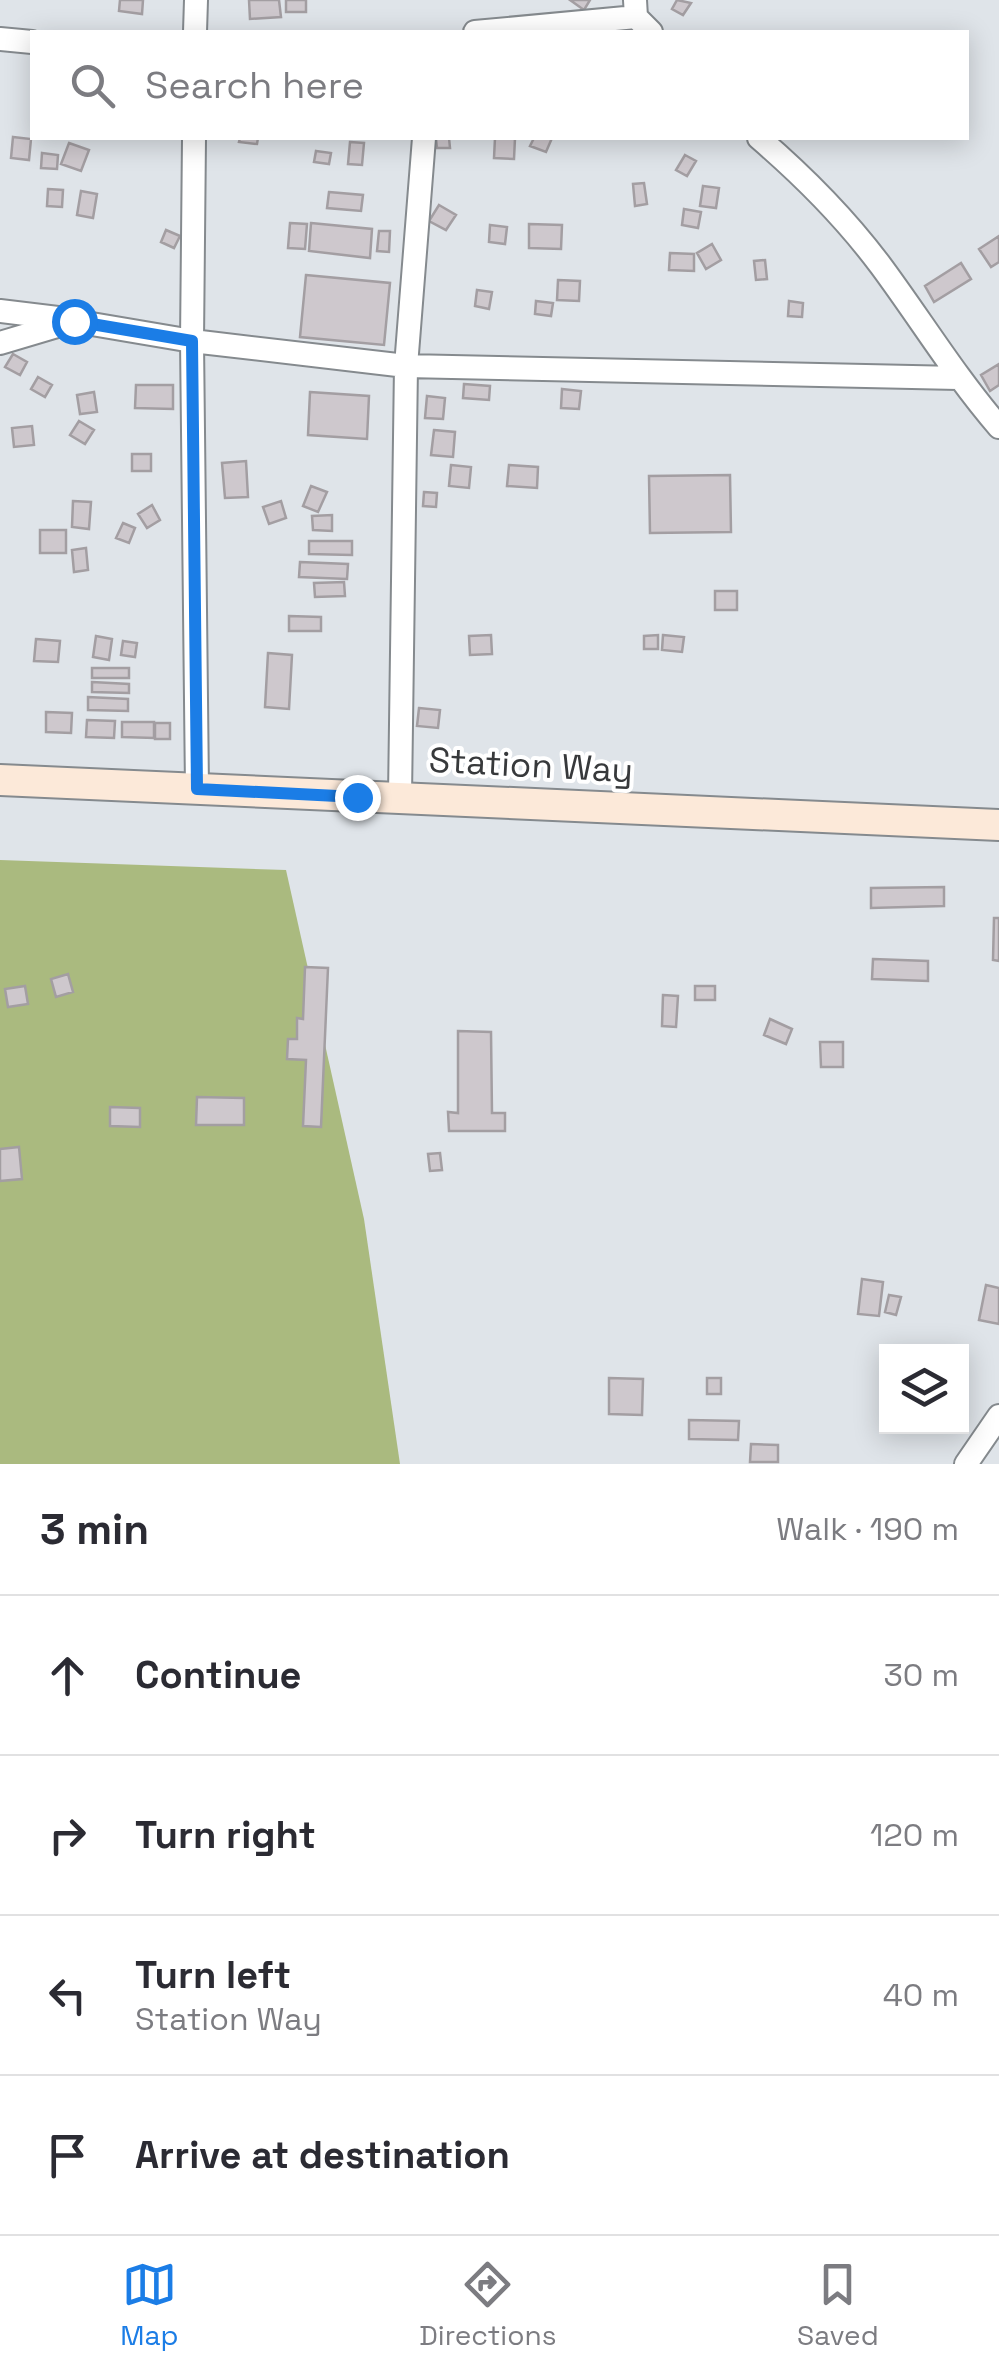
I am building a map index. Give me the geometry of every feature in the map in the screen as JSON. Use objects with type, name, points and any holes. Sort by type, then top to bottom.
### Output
[{"type":"main road","name":"Station Way","points":[[0,780],[999,825]]},
{"type":"street","points":[[195,30],[196,0]]},
{"type":"street","points":[[495,30],[641,16]]},
{"type":"street","points":[[0,39],[30,42]]},
{"type":"street","points":[[194,140],[197,789]]},
{"type":"street","points":[[400,796],[406,366],[424,140]]},
{"type":"street","points":[[761,140],[792,166],[879,263],[958,378],[999,427]]},
{"type":"street","points":[[0,311],[192,341],[406,366],[958,378]]},
{"type":"street","points":[[0,343],[74,321]]},
{"type":"street","points":[[966,1464],[999,1416]]},
{"type":"green space","points":[[0,860],[286,870],[364,1219],[400,1464],[0,1464]]},
{"type":"building","points":[[120,0],[143,0],[142,14],[119,11]]},
{"type":"building","points":[[249,0],[279,0],[281,17],[250,19]]},
{"type":"building","points":[[286,0],[306,0],[306,12],[286,12]]},
{"type":"building","points":[[570,0],[590,0],[584,10]]},
{"type":"building","points":[[677,0],[691,3],[683,15],[672,9]]},
{"type":"building","points":[[13,137],[30,139],[29,160],[11,158]]},
{"type":"building","points":[[436,140],[449,140],[450,148],[437,148]]},
{"type":"building","points":[[495,140],[515,140],[514,159],[494,158]]},
{"type":"building","points":[[533,140],[551,140],[546,152],[530,146]]},
{"type":"building","points":[[350,142],[364,143],[362,165],[348,164]]},
{"type":"building","points":[[69,143],[89,150],[81,171],[61,164]]},
{"type":"building","points":[[316,151],[331,153],[329,164],[314,162]]},
{"type":"building","points":[[42,153],[58,155],[57,169],[41,168]]},
{"type":"building","points":[[685,155],[696,161],[687,176],[676,170]]},
{"type":"building","points":[[644,183],[647,204],[635,206],[633,184]]},
{"type":"building","points":[[703,186],[719,188],[716,208],[700,206]]},
{"type":"building","points":[[48,189],[63,190],[62,207],[47,206]]},
{"type":"building","points":[[81,191],[97,194],[93,218],[77,215]]},
{"type":"building","points":[[329,192],[363,195],[361,211],[327,208]]},
{"type":"building","points":[[439,205],[456,215],[446,230],[429,221]]},
{"type":"building","points":[[684,209],[701,212],[698,228],[682,225]]},
{"type":"building","points":[[290,223],[307,224],[305,249],[288,248]]},
{"type":"building","points":[[311,223],[372,229],[370,258],[309,251]]},
{"type":"building","points":[[529,224],[562,225],[561,249],[529,248]]},
{"type":"building","points":[[490,225],[507,227],[505,244],[489,242]]},
{"type":"building","points":[[166,230],[180,236],[174,248],[161,242]]},
{"type":"building","points":[[379,231],[390,231],[389,252],[377,251]]},
{"type":"building","points":[[999,236],[999,262],[991,267],[979,249]]},
{"type":"building","points":[[712,244],[721,260],[706,269],[697,253]]},
{"type":"building","points":[[670,253],[694,254],[694,271],[669,270]]},
{"type":"building","points":[[765,260],[767,279],[756,280],[754,261]]},
{"type":"building","points":[[961,263],[971,279],[934,302],[925,286]]},
{"type":"building","points":[[306,275],[390,283],[384,345],[300,337]]},
{"type":"building","points":[[558,280],[580,281],[579,301],[557,300]]},
{"type":"building","points":[[477,290],[492,292],[489,309],[475,306]]},
{"type":"building","points":[[536,301],[553,303],[551,316],[535,314]]},
{"type":"building","points":[[789,301],[803,303],[802,317],[788,316]]},
{"type":"building","points":[[13,354],[27,362],[20,375],[5,367]]},
{"type":"building","points":[[999,364],[999,385],[990,391],[981,375]]},
{"type":"building","points":[[38,377],[52,385],[45,397],[31,389]]},
{"type":"building","points":[[464,384],[490,386],[489,400],[463,398]]},
{"type":"building","points":[[136,385],[173,385],[173,409],[135,408]]},
{"type":"building","points":[[562,389],[581,391],[579,409],[561,408]]},
{"type":"building","points":[[94,392],[97,412],[80,414],[77,395]]},
{"type":"building","points":[[310,392],[369,396],[367,439],[308,435]]},
{"type":"building","points":[[427,396],[445,398],[443,419],[425,418]]},
{"type":"building","points":[[79,421],[94,430],[85,444],[70,435]]},
{"type":"building","points":[[32,426],[34,445],[14,447],[12,428]]},
{"type":"building","points":[[434,430],[455,432],[453,457],[431,455]]},
{"type":"building","points":[[132,454],[151,454],[151,471],[132,471]]},
{"type":"building","points":[[246,461],[248,497],[225,498],[222,463]]},
{"type":"building","points":[[451,465],[471,467],[469,488],[449,486]]},
{"type":"building","points":[[509,465],[538,467],[537,488],[507,486]]},
{"type":"building","points":[[730,475],[731,532],[650,533],[649,476]]},
{"type":"building","points":[[311,486],[327,492],[318,512],[303,506]]},
{"type":"building","points":[[424,492],[437,493],[436,507],[423,506]]},
{"type":"building","points":[[73,501],[91,502],[89,529],[72,527]]},
{"type":"building","points":[[281,501],[286,518],[269,524],[263,507]]},
{"type":"building","points":[[152,505],[160,520],[147,528],[138,514]]},
{"type":"building","points":[[332,515],[332,531],[313,530],[312,516]]},
{"type":"building","points":[[123,523],[135,528],[129,543],[116,538]]},
{"type":"building","points":[[40,530],[66,530],[66,553],[40,553]]},
{"type":"building","points":[[309,541],[352,541],[352,555],[309,554]]},
{"type":"building","points":[[86,548],[88,570],[74,572],[72,550]]},
{"type":"building","points":[[300,562],[348,564],[347,579],[299,577]]},
{"type":"building","points":[[344,582],[345,596],[315,597],[314,583]]},
{"type":"building","points":[[715,591],[737,591],[737,610],[715,610]]},
{"type":"building","points":[[289,616],[321,617],[321,631],[289,631]]},
{"type":"building","points":[[491,635],[492,654],[470,655],[469,636]]},
{"type":"building","points":[[658,635],[658,649],[644,649],[644,636]]},
{"type":"building","points":[[663,635],[684,637],[682,652],[662,650]]},
{"type":"building","points":[[96,636],[112,639],[109,660],[93,657]]},
{"type":"building","points":[[36,639],[60,641],[58,662],[34,661]]},
{"type":"building","points":[[123,641],[137,643],[135,657],[121,655]]},
{"type":"building","points":[[268,653],[292,655],[289,709],[265,707]]},
{"type":"building","points":[[92,668],[129,668],[129,678],[92,678]]},
{"type":"building","points":[[92,682],[129,684],[129,693],[92,692]]},
{"type":"building","points":[[88,697],[128,699],[128,711],[88,710]]},
{"type":"building","points":[[419,708],[440,710],[438,728],[417,726]]},
{"type":"building","points":[[46,712],[72,713],[71,733],[46,732]]},
{"type":"building","points":[[87,720],[115,721],[114,738],[86,737]]},
{"type":"building","points":[[122,722],[154,722],[154,738],[122,737]]},
{"type":"building","points":[[155,723],[170,723],[170,739],[155,739]]},
{"type":"building","points":[[944,887],[944,906],[871,908],[871,888]]},
{"type":"building","points":[[994,918],[999,918],[999,961],[993,960]]},
{"type":"building","points":[[873,959],[928,961],[928,981],[872,979]]},
{"type":"building","points":[[305,967],[328,968],[321,1127],[303,1126],[306,1060],[287,1059],[288,1039],[297,1039],[297,1018],[303,1019]]},
{"type":"building","points":[[68,974],[73,992],[56,997],[51,979]]},
{"type":"building","points":[[25,986],[28,1004],[8,1007],[5,989]]},
{"type":"building","points":[[695,986],[715,986],[715,1000],[695,1000]]},
{"type":"building","points":[[663,995],[678,996],[676,1027],[662,1026]]},
{"type":"building","points":[[770,1019],[792,1029],[786,1044],[764,1035]]},
{"type":"building","points":[[458,1031],[491,1032],[492,1113],[505,1113],[505,1131],[449,1131],[448,1112],[458,1113]]},
{"type":"building","points":[[820,1042],[843,1042],[843,1067],[821,1067]]},
{"type":"building","points":[[197,1097],[244,1098],[244,1125],[196,1125]]},
{"type":"building","points":[[110,1107],[140,1108],[140,1127],[110,1126]]},
{"type":"building","points":[[19,1147],[22,1179],[0,1181],[0,1149]]},
{"type":"building","points":[[440,1153],[442,1170],[430,1171],[428,1154]]},
{"type":"building","points":[[862,1279],[883,1282],[879,1316],[858,1314]]},
{"type":"building","points":[[986,1285],[999,1288],[999,1324],[979,1320]]},
{"type":"building","points":[[889,1295],[901,1297],[896,1315],[885,1312]]},
{"type":"building","points":[[609,1378],[643,1379],[642,1415],[609,1414]]},
{"type":"building","points":[[707,1378],[721,1378],[721,1394],[707,1394]]},
{"type":"building","points":[[689,1420],[739,1421],[738,1440],[689,1439]]},
{"type":"building","points":[[751,1444],[778,1445],[778,1462],[750,1462]]},
{"type":"route","points":[[74,321],[192,341],[197,789],[357,797]]}]
